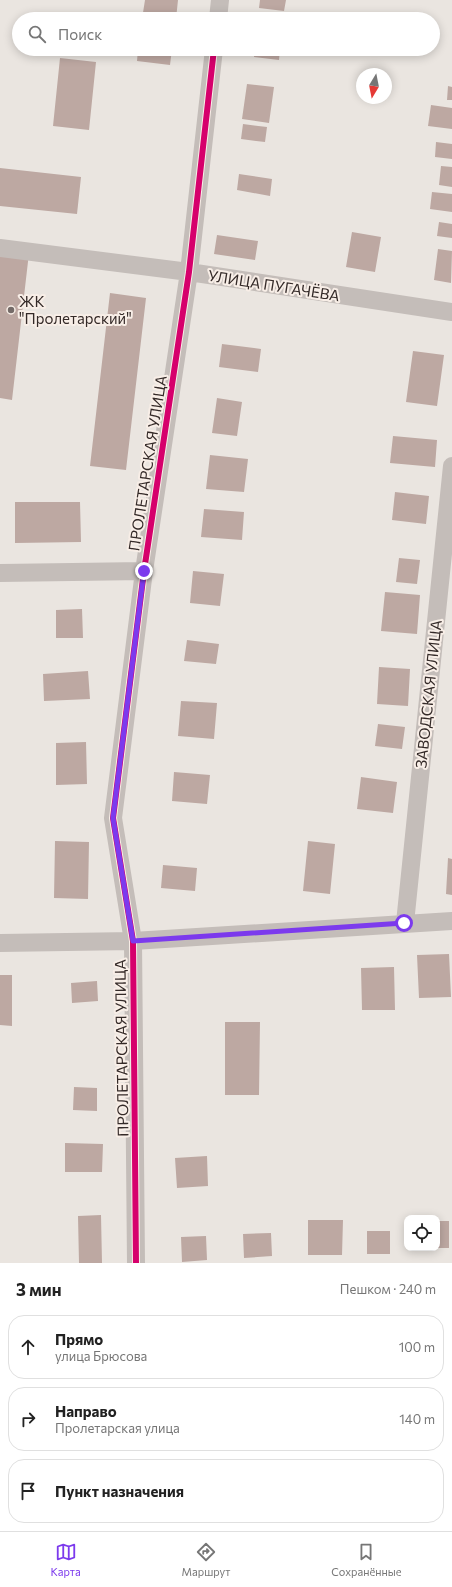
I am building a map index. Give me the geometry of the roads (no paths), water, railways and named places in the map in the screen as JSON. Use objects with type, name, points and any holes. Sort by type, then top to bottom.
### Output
[{"type":"street","points":[[219,12],[220,0]]},
{"type":"street","name":"ПРОЛЕТАРСКАЯ УЛИЦА","points":[[136,1263],[133,941],[113,818],[144,571],[190,272],[213,56]]},
{"type":"street","name":"УЛИЦА ПУГАЧЁВА","points":[[0,248],[190,272],[452,312]]},
{"type":"street","name":"ЗАВОДСКАЯ УЛИЦА","points":[[404,923],[452,466]]},
{"type":"street","points":[[0,572],[144,571]]},
{"type":"street","points":[[0,943],[133,941],[452,921]]},
{"type":"place","name":"ЖК \"Пролетарский\"","points":[[11,310]]}]
